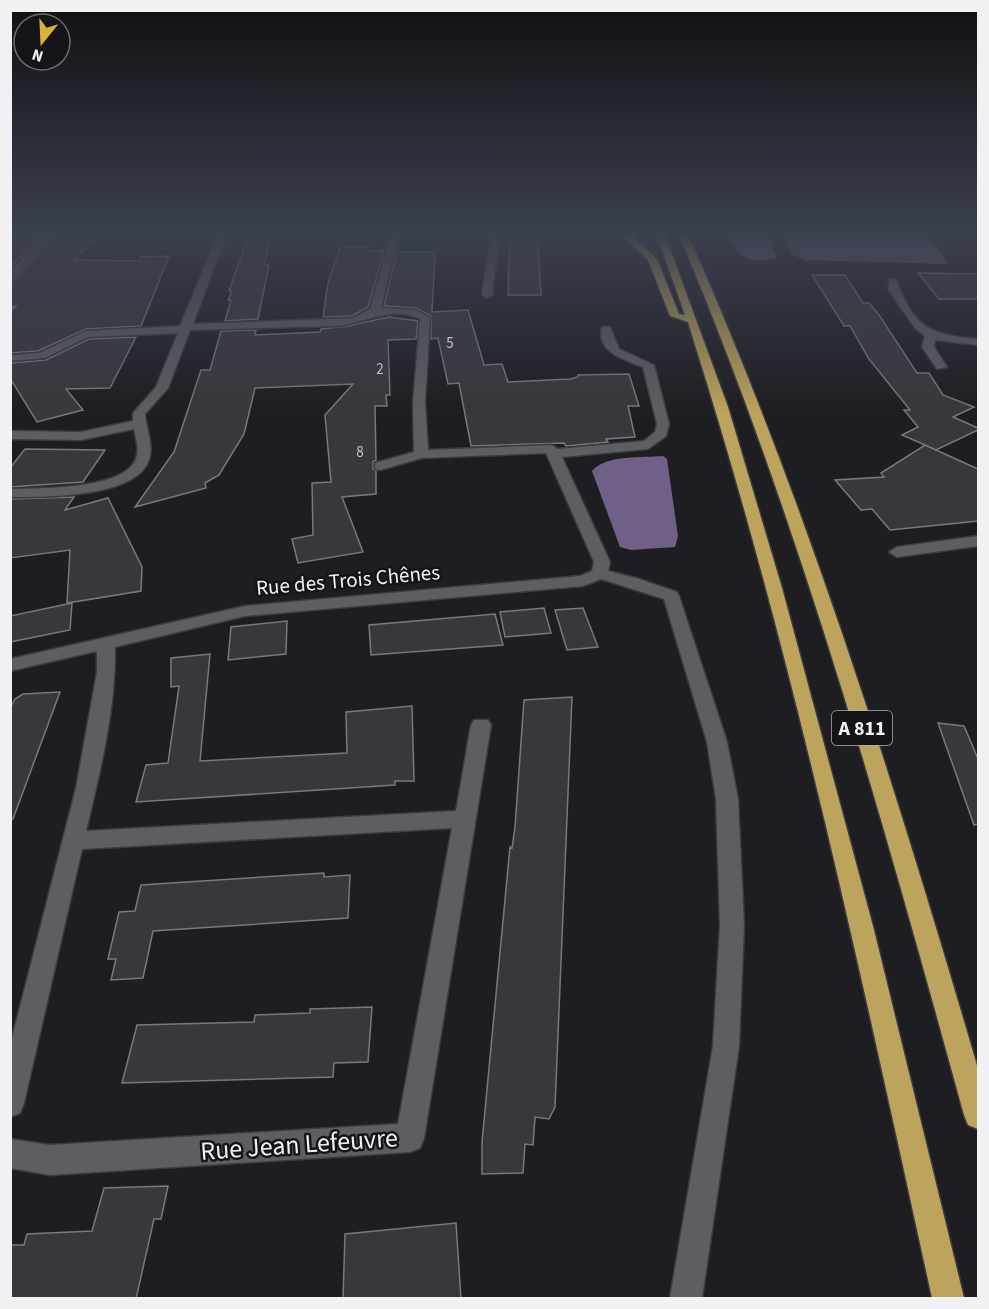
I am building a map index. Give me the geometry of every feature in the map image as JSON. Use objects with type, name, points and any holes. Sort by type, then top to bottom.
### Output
[{"type":"highway","points":[[666,291],[675,316],[692,320]]},
{"type":"highway","name":"A 811","points":[[681,291],[735,455],[784,625],[878,994],[948,1299]]},
{"type":"highway","name":"A 811","points":[[708,291],[813,577],[914,896],[978,1115]]},
{"type":"street","points":[[10,494],[49,493],[100,485],[131,474],[141,463],[144,453],[139,413],[162,388],[199,291]]},
{"type":"street","points":[[375,311],[380,291]]},
{"type":"street","points":[[894,291],[924,333],[930,337],[978,342]]},
{"type":"street","points":[[10,358],[41,356],[86,334],[356,321],[375,311],[416,313],[425,318],[419,402],[421,454]]},
{"type":"street","points":[[553,453],[648,445],[662,433],[661,414],[648,365],[614,352],[609,347],[606,329]]},
{"type":"street","points":[[930,337],[928,347],[941,367]]},
{"type":"street","points":[[10,435],[81,436],[139,424]]},
{"type":"street","points":[[380,466],[421,454],[551,449],[602,562],[599,574]]},
{"type":"street","points":[[897,552],[978,541]]},
{"type":"street","name":"Rue des Trois Chênes","points":[[10,665],[245,611],[583,581],[599,574],[630,581],[671,596],[717,742],[727,799],[732,925],[726,1046],[686,1299]]},
{"type":"street","points":[[10,1103],[74,841],[106,672],[106,644]]},
{"type":"street","name":"Rue Jean Lefeuvre","points":[[10,1153],[50,1160],[410,1138],[481,725]]},
{"type":"street","points":[[74,841],[464,819]]},
{"type":"shaded area","points":[[663,456],[667,459],[678,536],[675,547],[631,550],[620,547],[592,471],[616,459]]},
{"type":"building","points":[[10,291],[155,291],[141,326],[86,329],[38,351],[10,353],[10,313],[16,306],[10,307]]},
{"type":"building","points":[[232,291],[264,291],[258,319],[225,321],[231,300],[228,300]]},
{"type":"building","points":[[327,291],[373,291],[368,307],[352,316],[323,317]]},
{"type":"building","points":[[388,291],[433,291],[432,312],[468,310],[484,365],[502,364],[508,382],[570,379],[578,375],[629,374],[639,406],[628,406],[635,437],[566,446],[564,443],[471,446],[459,383],[448,384],[438,338],[431,339],[431,316],[416,308],[384,306]]},
{"type":"building","points":[[508,291],[541,291],[541,295],[508,295]]},
{"type":"building","points":[[822,291],[855,291],[863,303],[869,303],[917,373],[929,373],[943,395],[974,407],[953,417],[978,430],[936,450],[902,435],[918,427],[904,410],[910,410],[869,359],[850,326],[844,326]]},
{"type":"building","points":[[933,291],[978,291],[978,299],[939,299]]},
{"type":"building","points":[[389,317],[418,321],[416,339],[388,340],[390,395],[386,395],[387,406],[375,406],[376,460],[373,462],[373,469],[376,471],[376,494],[342,497],[363,552],[298,563],[292,539],[313,535],[312,483],[331,482],[325,415],[353,384],[255,388],[244,434],[219,475],[205,483],[206,488],[135,507],[174,452],[201,370],[210,370],[221,331],[256,330],[255,335],[320,332],[321,329]]},
{"type":"building","points":[[136,337],[110,388],[66,389],[83,410],[37,422],[10,378],[10,363],[46,360],[89,339]]},
{"type":"building","points":[[925,445],[978,469],[978,521],[890,530],[872,509],[861,510],[835,480],[884,477],[881,473]]},
{"type":"building","points":[[25,449],[105,450],[83,482],[10,487],[10,468]]},
{"type":"building","points":[[74,497],[65,510],[108,498],[142,567],[141,591],[67,603],[70,550],[10,558],[10,499]]},
{"type":"building","points":[[72,603],[70,630],[10,642],[10,616]]},
{"type":"building","points":[[544,608],[551,633],[505,637],[500,612]]},
{"type":"building","points":[[583,608],[598,647],[567,650],[555,610]]},
{"type":"building","points":[[495,614],[503,645],[371,655],[369,625]]},
{"type":"building","points":[[287,621],[286,654],[228,660],[231,627]]},
{"type":"building","points":[[210,654],[200,761],[347,753],[346,712],[412,706],[414,781],[395,781],[395,785],[136,802],[146,765],[168,763],[179,686],[171,687],[171,658]]},
{"type":"building","points":[[60,692],[13,819],[10,818],[10,708],[15,699],[23,694]]},
{"type":"building","points":[[572,697],[555,1107],[549,1119],[535,1117],[533,1145],[525,1144],[523,1173],[482,1174],[482,1142],[510,847],[512,848],[515,827],[524,700]]},
{"type":"building","points":[[938,723],[964,726],[978,759],[978,824],[974,825]]},
{"type":"building","points":[[324,873],[324,877],[350,875],[348,918],[153,931],[143,978],[111,980],[116,959],[108,959],[119,912],[135,911],[141,885]]},
{"type":"building","points":[[372,1007],[368,1062],[334,1063],[333,1077],[122,1083],[137,1025],[254,1022],[255,1015],[310,1013],[310,1009]]},
{"type":"building","points":[[168,1186],[161,1219],[154,1219],[136,1299],[10,1299],[10,1245],[24,1245],[27,1234],[92,1231],[104,1188]]},
{"type":"building","points":[[456,1223],[461,1299],[343,1299],[345,1234]]}]
